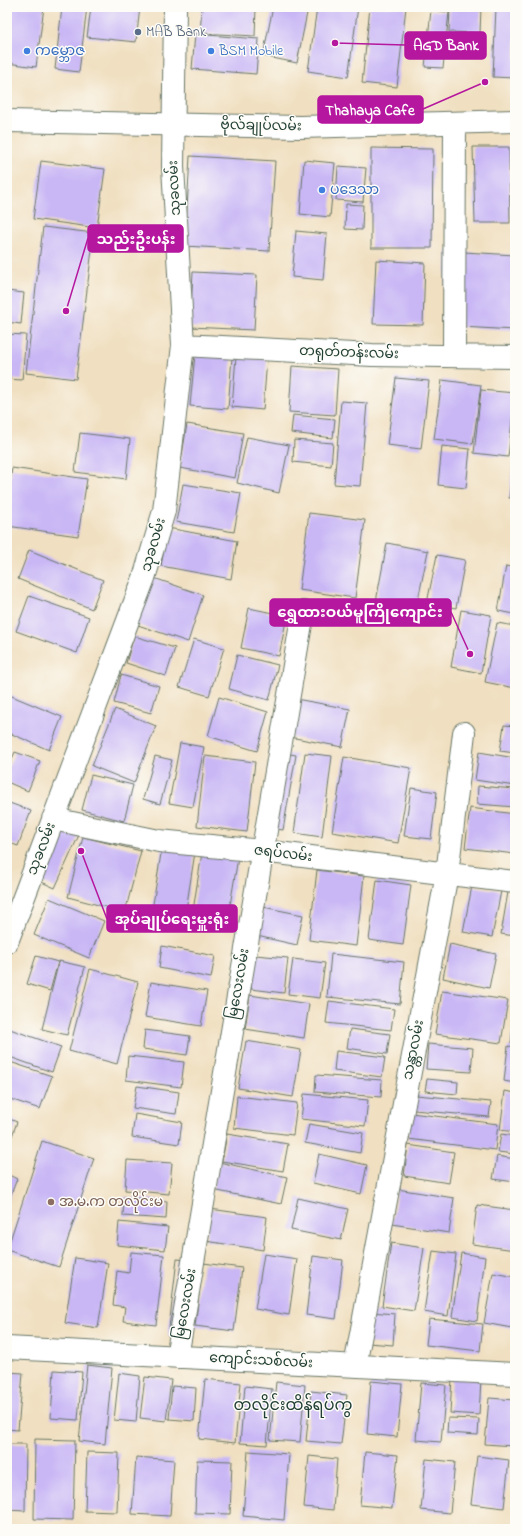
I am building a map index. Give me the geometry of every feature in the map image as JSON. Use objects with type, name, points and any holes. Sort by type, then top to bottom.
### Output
[{"type":"street","name":"သုခလမ်း","points":[[7,942],[144,578],[164,512],[183,345],[173,166],[175,7]]},
{"type":"street","name":"ဗိုလ်ချုပ်လမ်း","points":[[7,121],[300,127],[515,121]]},
{"type":"street","points":[[454,356],[455,123]]},
{"type":"street","name":"တရုတ်တန်းလမ်း","points":[[183,345],[372,355],[515,357]]},
{"type":"street","name":"မြလေးလမ်း","points":[[177,1357],[303,612]]},
{"type":"street","name":"သန္တာလမ်း","points":[[355,1366],[447,874],[464,733]]},
{"type":"street","name":"ဇရပ်လမ်း","points":[[53,819],[159,841],[262,851],[515,882]]},
{"type":"street","name":"ကျောင်းသစ်လမ်း","points":[[7,1348],[515,1374]]},
{"type":"building","points":[[7,7],[44,7],[36,67],[7,63]]},
{"type":"building","points":[[62,7],[87,7],[79,72],[55,69]]},
{"type":"building","points":[[91,7],[140,7],[136,42],[87,37]]},
{"type":"building","points":[[202,7],[256,7],[255,36],[200,33]]},
{"type":"building","points":[[273,7],[307,13],[297,63],[263,56]]},
{"type":"building","points":[[317,7],[358,7],[348,77],[308,71]]},
{"type":"building","points":[[370,7],[406,7],[397,87],[362,83]]},
{"type":"building","points":[[450,7],[481,7],[480,33],[449,32]]},
{"type":"building","points":[[496,7],[515,7],[515,78],[493,77]]},
{"type":"building","points":[[431,10],[449,12],[443,68],[425,67]]},
{"type":"building","points":[[195,34],[259,39],[256,74],[192,69]]},
{"type":"building","points":[[473,147],[509,147],[510,223],[475,223]]},
{"type":"building","points":[[371,148],[433,149],[432,248],[371,248]]},
{"type":"building","points":[[190,156],[275,161],[269,251],[185,246]]},
{"type":"building","points":[[304,160],[335,163],[330,217],[300,214]]},
{"type":"building","points":[[41,161],[105,169],[97,228],[33,219]]},
{"type":"building","points":[[338,166],[366,168],[363,202],[336,200]]},
{"type":"building","points":[[346,204],[363,205],[362,230],[345,229]]},
{"type":"building","points":[[43,227],[94,233],[76,379],[26,373]]},
{"type":"building","points":[[296,231],[327,234],[323,280],[292,277]]},
{"type":"building","points":[[447,251],[515,255],[515,330],[443,326]]},
{"type":"building","points":[[376,260],[425,263],[423,325],[373,324]]},
{"type":"building","points":[[193,272],[257,275],[254,330],[190,327]]},
{"type":"building","points":[[7,291],[24,293],[21,324],[7,322]]},
{"type":"building","points":[[7,334],[26,335],[22,380],[7,379]]},
{"type":"building","points":[[195,354],[232,357],[228,409],[190,406]]},
{"type":"building","points":[[236,357],[267,359],[263,410],[232,407]]},
{"type":"building","points":[[292,366],[338,369],[335,415],[289,412]]},
{"type":"building","points":[[396,378],[429,381],[421,449],[387,445]]},
{"type":"building","points":[[442,380],[481,385],[473,444],[434,439]]},
{"type":"building","points":[[481,390],[515,393],[508,457],[474,453]]},
{"type":"building","points":[[341,401],[367,403],[360,486],[334,484]]},
{"type":"building","points":[[293,415],[335,419],[333,438],[291,433]]},
{"type":"building","points":[[187,424],[243,433],[235,478],[180,468]]},
{"type":"building","points":[[80,433],[130,439],[126,479],[75,472]]},
{"type":"building","points":[[247,437],[289,445],[279,493],[237,483]]},
{"type":"building","points":[[294,440],[333,443],[331,466],[293,462]]},
{"type":"building","points":[[442,446],[470,449],[466,488],[438,485]]},
{"type":"building","points":[[514,452],[515,498],[509,498]]},
{"type":"building","points":[[12,468],[87,479],[78,536],[7,526],[7,503]]},
{"type":"building","points":[[183,484],[241,493],[234,532],[176,522]]},
{"type":"building","points":[[309,513],[365,520],[355,598],[299,590]]},
{"type":"building","points":[[168,528],[237,541],[231,579],[161,566]]},
{"type":"building","points":[[387,543],[428,551],[415,615],[375,607]]},
{"type":"building","points":[[29,550],[103,580],[92,609],[18,579]]},
{"type":"building","points":[[437,555],[465,560],[456,608],[427,603]]},
{"type":"building","points":[[506,566],[515,568],[515,614],[498,611]]},
{"type":"building","points":[[151,577],[203,595],[188,642],[135,624]]},
{"type":"building","points":[[29,596],[89,617],[77,653],[16,631]]},
{"type":"building","points":[[249,608],[287,616],[279,656],[241,648]]},
{"type":"building","points":[[461,610],[491,615],[481,673],[451,667]]},
{"type":"building","points":[[497,623],[515,626],[515,688],[485,682]]},
{"type":"building","points":[[134,636],[175,648],[166,676],[126,663]]},
{"type":"building","points":[[194,639],[224,648],[209,696],[179,687]]},
{"type":"building","points":[[237,655],[278,665],[269,700],[229,689]]},
{"type":"building","points":[[121,675],[159,686],[151,713],[114,703]]},
{"type":"building","points":[[7,694],[62,717],[49,750],[7,732]]},
{"type":"building","points":[[219,697],[268,712],[257,751],[208,736]]},
{"type":"building","points":[[296,699],[350,709],[342,747],[290,737]]},
{"type":"building","points":[[115,709],[156,726],[134,783],[92,766]]},
{"type":"building","points":[[504,725],[515,726],[515,753],[500,751]]},
{"type":"building","points":[[180,743],[204,747],[193,807],[169,803]]},
{"type":"building","points":[[15,752],[40,761],[28,791],[7,782],[7,770]]},
{"type":"building","points":[[277,752],[296,755],[283,830],[264,827]]},
{"type":"building","points":[[479,752],[515,758],[515,786],[475,780]]},
{"type":"building","points":[[305,753],[332,756],[322,837],[294,833]]},
{"type":"building","points":[[155,756],[172,760],[160,804],[143,799]]},
{"type":"building","points":[[205,756],[255,762],[247,832],[197,826]]},
{"type":"building","points":[[344,757],[411,768],[398,843],[332,832]]},
{"type":"building","points":[[91,775],[133,785],[124,821],[82,810]]},
{"type":"building","points":[[478,786],[515,789],[515,807],[477,804]]},
{"type":"building","points":[[411,788],[437,792],[431,839],[404,836]]},
{"type":"building","points":[[7,802],[31,811],[18,846],[7,842]]},
{"type":"building","points":[[470,808],[515,814],[515,854],[465,848]]},
{"type":"building","points":[[59,826],[79,835],[55,888],[35,879]]},
{"type":"building","points":[[83,837],[141,851],[125,912],[68,897]]},
{"type":"building","points":[[203,846],[239,852],[226,929],[191,924]]},
{"type":"building","points":[[162,847],[195,852],[184,923],[151,917]]},
{"type":"building","points":[[317,870],[364,876],[356,946],[309,940]]},
{"type":"building","points":[[377,880],[411,885],[403,945],[369,940]]},
{"type":"building","points":[[472,886],[501,891],[492,937],[463,932]]},
{"type":"building","points":[[509,886],[515,887],[515,936],[501,934]]},
{"type":"building","points":[[49,898],[104,921],[89,958],[34,935]]},
{"type":"building","points":[[263,907],[303,915],[297,945],[257,936]]},
{"type":"building","points":[[450,944],[496,954],[489,988],[443,978]]},
{"type":"building","points":[[162,946],[215,956],[211,978],[159,968]]},
{"type":"building","points":[[331,954],[404,962],[400,1004],[327,997]]},
{"type":"building","points":[[255,955],[288,958],[284,993],[251,989]]},
{"type":"building","points":[[36,956],[58,962],[50,991],[27,984]]},
{"type":"building","points":[[293,959],[325,963],[320,998],[288,994]]},
{"type":"building","points":[[59,961],[85,967],[67,1035],[42,1029]]},
{"type":"building","points":[[90,969],[138,982],[117,1064],[69,1051]]},
{"type":"building","points":[[151,982],[207,991],[201,1026],[145,1017]]},
{"type":"building","points":[[442,991],[508,1000],[501,1043],[435,1034]]},
{"type":"building","points":[[250,995],[309,1004],[304,1038],[245,1029]]},
{"type":"building","points":[[329,1001],[394,1009],[391,1030],[326,1023]]},
{"type":"building","points":[[515,1018],[515,1044],[511,1043]]},
{"type":"building","points":[[7,1028],[61,1047],[52,1072],[7,1056]]},
{"type":"building","points":[[350,1029],[390,1034],[387,1054],[347,1048]]},
{"type":"building","points":[[145,1030],[190,1036],[187,1055],[143,1049]]},
{"type":"building","points":[[246,1041],[301,1050],[293,1097],[238,1088]]},
{"type":"building","points":[[428,1044],[473,1048],[471,1072],[426,1069]]},
{"type":"building","points":[[508,1046],[515,1047],[515,1083],[504,1081]]},
{"type":"building","points":[[336,1051],[385,1057],[382,1077],[334,1071]]},
{"type":"building","points":[[128,1056],[184,1062],[181,1087],[126,1080]]},
{"type":"building","points":[[7,1061],[52,1076],[40,1109],[7,1098]]},
{"type":"building","points":[[316,1075],[382,1080],[381,1097],[315,1092]]},
{"type":"building","points":[[427,1079],[458,1082],[457,1094],[425,1091]]},
{"type":"building","points":[[137,1086],[179,1092],[176,1114],[133,1108]]},
{"type":"building","points":[[505,1091],[515,1093],[515,1132],[500,1130]]},
{"type":"building","points":[[304,1094],[368,1100],[365,1126],[301,1119]]},
{"type":"building","points":[[416,1095],[491,1102],[489,1117],[414,1110]]},
{"type":"building","points":[[237,1096],[297,1103],[293,1135],[234,1128]]},
{"type":"building","points":[[411,1113],[498,1124],[495,1150],[408,1139]]},
{"type":"building","points":[[135,1114],[182,1122],[179,1144],[132,1137]]},
{"type":"building","points":[[7,1118],[17,1122],[7,1150]]},
{"type":"building","points":[[309,1124],[363,1133],[360,1153],[305,1143]]},
{"type":"building","points":[[227,1134],[288,1144],[283,1171],[222,1161]]},
{"type":"building","points":[[501,1134],[515,1136],[515,1154],[498,1152]]},
{"type":"building","points":[[42,1141],[94,1158],[59,1267],[7,1250]]},
{"type":"building","points":[[408,1145],[454,1152],[449,1183],[404,1176]]},
{"type":"building","points":[[319,1154],[367,1165],[361,1194],[313,1183]]},
{"type":"building","points":[[497,1156],[515,1159],[515,1182],[493,1179]]},
{"type":"building","points":[[127,1160],[172,1163],[169,1194],[125,1190]]},
{"type":"building","points":[[219,1162],[287,1177],[281,1204],[213,1190]]},
{"type":"building","points":[[7,1174],[17,1179],[7,1204]]},
{"type":"building","points":[[397,1189],[454,1198],[449,1233],[392,1224]]},
{"type":"building","points":[[124,1197],[167,1201],[166,1219],[123,1216]]},
{"type":"building","points":[[298,1198],[348,1209],[341,1240],[291,1230]]},
{"type":"building","points":[[477,1205],[515,1210],[515,1250],[472,1244]]},
{"type":"building","points":[[210,1209],[267,1217],[263,1250],[206,1241]]},
{"type":"building","points":[[119,1222],[168,1227],[165,1250],[117,1245]]},
{"type":"building","points":[[391,1243],[424,1248],[414,1311],[382,1306]]},
{"type":"building","points":[[433,1251],[456,1254],[448,1316],[424,1312]]},
{"type":"building","points":[[131,1252],[164,1255],[156,1325],[123,1321],[125,1307],[113,1305],[117,1271],[129,1273]]},
{"type":"building","points":[[461,1253],[485,1257],[477,1321],[452,1317]]},
{"type":"building","points":[[264,1254],[297,1259],[289,1315],[255,1309]]},
{"type":"building","points":[[313,1256],[343,1260],[336,1319],[306,1315]]},
{"type":"building","points":[[75,1258],[108,1263],[98,1328],[65,1323]]},
{"type":"building","points":[[177,1259],[197,1261],[188,1339],[168,1336]]},
{"type":"building","points":[[203,1263],[242,1268],[234,1331],[195,1326]]},
{"type":"building","points":[[493,1273],[515,1277],[515,1309],[512,1328],[484,1323]]},
{"type":"building","points":[[371,1312],[395,1314],[393,1345],[368,1343]]},
{"type":"building","points":[[429,1319],[483,1324],[480,1351],[426,1345]]},
{"type":"building","points":[[87,1365],[112,1368],[105,1444],[79,1441]]},
{"type":"building","points":[[54,1370],[82,1372],[78,1420],[51,1418]]},
{"type":"building","points":[[7,1372],[23,1373],[18,1430],[7,1429]]},
{"type":"building","points":[[119,1373],[140,1376],[136,1422],[114,1420]]},
{"type":"building","points":[[145,1377],[171,1380],[166,1421],[140,1418]]},
{"type":"building","points":[[452,1378],[481,1379],[479,1415],[450,1413]]},
{"type":"building","points":[[205,1379],[241,1383],[235,1443],[199,1439]]},
{"type":"building","points":[[371,1381],[402,1384],[397,1437],[367,1434]]},
{"type":"building","points":[[276,1382],[305,1385],[300,1442],[270,1440]]},
{"type":"building","points":[[421,1383],[446,1385],[441,1442],[416,1440]]},
{"type":"building","points":[[172,1386],[196,1388],[194,1421],[169,1419]]},
{"type":"building","points":[[245,1386],[272,1389],[267,1445],[240,1443]]},
{"type":"building","points":[[311,1391],[347,1395],[341,1444],[306,1441]]},
{"type":"building","points":[[489,1398],[515,1400],[513,1446],[485,1444]]},
{"type":"building","points":[[448,1418],[479,1419],[478,1435],[447,1433]]},
{"type":"building","points":[[35,1439],[75,1440],[73,1520],[34,1519]]},
{"type":"building","points":[[7,1444],[26,1444],[25,1511],[7,1510]]},
{"type":"building","points":[[248,1451],[289,1454],[284,1520],[243,1516]]},
{"type":"building","points":[[87,1452],[119,1453],[117,1512],[85,1511]]},
{"type":"building","points":[[365,1452],[398,1455],[392,1508],[360,1505]]},
{"type":"building","points":[[309,1456],[337,1459],[333,1510],[304,1507]]},
{"type":"building","points":[[477,1456],[509,1460],[504,1508],[471,1504]]},
{"type":"building","points":[[136,1457],[174,1460],[170,1516],[132,1514]]},
{"type":"building","points":[[426,1459],[455,1462],[450,1513],[421,1510]]},
{"type":"building","points":[[197,1460],[232,1461],[230,1514],[195,1513]]},
{"type":"place","name":"MAB Bank","points":[[138,32]]},
{"type":"place","name":"AGD Bank","points":[[335,43]]},
{"type":"place","name":"ကမ္ဘောဇ","points":[[27,51]]},
{"type":"place","name":"BSM Mobile","points":[[211,51]]},
{"type":"place","name":"Thahaya Cafe","points":[[485,82]]},
{"type":"place","name":"ပဒေသာ","points":[[322,190]]},
{"type":"place","name":"သည်းဦးပန်း","points":[[66,311]]},
{"type":"place","name":"ရွှေထားဝယ်မူကြိုကျောင်း","points":[[470,654]]},
{"type":"place","name":"အုပ်ချုပ်ရေးမှူးရုံး","points":[[81,851]]},
{"type":"place","name":"အ.မ.က တလိုင်းမ","points":[[51,1202]]},
{"type":"district","name":"တလိုင်းထိန်ရပ်ကွ","points":[[293,1406]]}]
